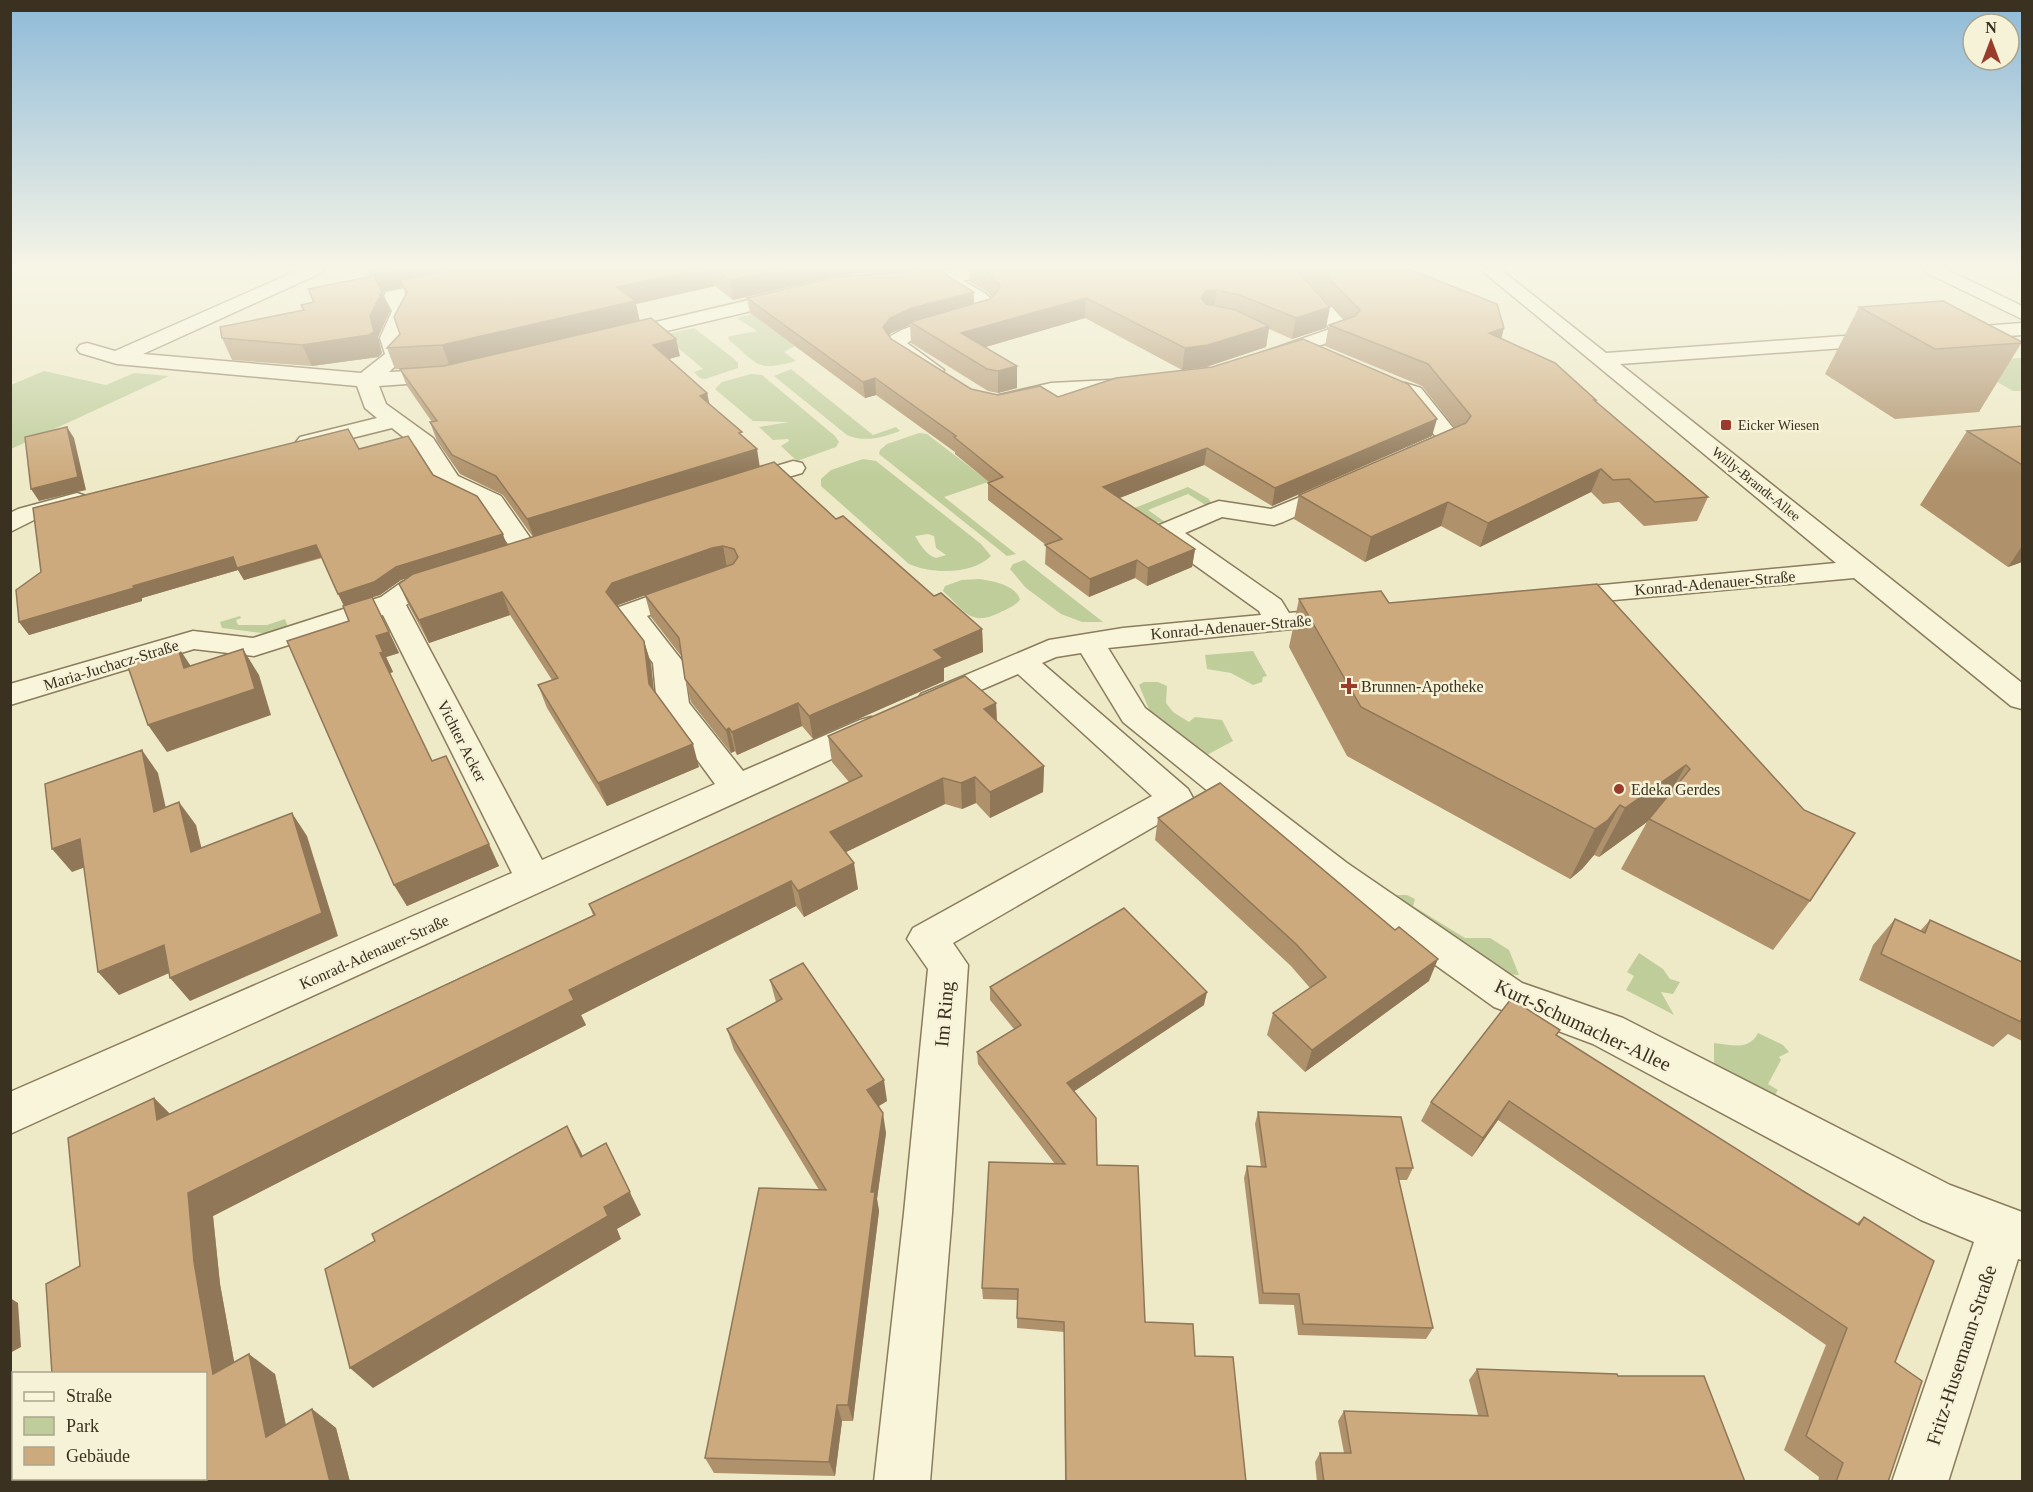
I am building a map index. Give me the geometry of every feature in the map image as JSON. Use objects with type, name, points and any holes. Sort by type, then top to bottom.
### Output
[{"type":"street","points":[[117,358],[160,339]]},
{"type":"street","points":[[366,380],[396,356],[390,339]]},
{"type":"street","points":[[596,342],[610,339]]},
{"type":"street","points":[[900,339],[896,341],[900,349],[950,380]]},
{"type":"street","points":[[1272,339],[1332,359]]},
{"type":"street","points":[[1251,362],[1322,339]]},
{"type":"street","name":"Willy-Brandt-Allee","points":[[1577,339],[2022,699]]},
{"type":"street","points":[[1603,359],[1901,339]]},
{"type":"street","points":[[87,349],[117,358],[366,380],[450,375],[473,370]]},
{"type":"street","points":[[366,380],[376,408],[396,420],[425,443],[449,481],[492,501],[527,552]]},
{"type":"street","points":[[1383,380],[1413,393],[1450,439],[1398,462]]},
{"type":"street","points":[[989,400],[1051,390],[1151,382]]},
{"type":"street","points":[[281,449],[396,420]]},
{"type":"street","points":[[717,492],[793,468]]},
{"type":"street","points":[[1279,623],[1271,606],[1166,532],[1219,509],[1274,517],[1357,480]]},
{"type":"street","points":[[10,524],[27,514],[96,496]]},
{"type":"street","name":"Maria-Juchacz-Straße","points":[[10,695],[193,640],[254,647],[391,603],[412,588],[475,568]]},
{"type":"street","name":"Konrad-Adenauer-Straße","points":[[1536,599],[1862,569]]},
{"type":"street","points":[[716,582],[629,613],[668,662],[673,705],[736,788]]},
{"type":"street","name":"Vichter Acker","points":[[391,603],[534,880]]},
{"type":"street","name":"Konrad-Adenauer-Straße","points":[[10,1114],[1049,649],[1123,637],[1372,614]]},
{"type":"street","name":"Kurt-Schumacher-Allee","points":[[1090,643],[1134,715],[1334,873],[1508,995],[1608,1031],[1938,1204],[2013,1232]]},
{"type":"street","name":"Im Ring","points":[[902,1482],[928,1214],[948,965],[927,939],[1176,798],[1021,662]]},
{"type":"street","name":"Fritz-Husemann-Straße","points":[[1920,1482],[2013,1232]]},
{"type":"green space","points":[[667,339],[708,339],[738,363],[738,368],[705,379],[700,378],[694,372],[703,369]]},
{"type":"green space","points":[[785,339],[795,346],[784,352],[796,361],[765,366],[753,361],[729,340]]},
{"type":"green space","points":[[2022,358],[2022,391],[2013,391],[1961,361]]},
{"type":"green space","points":[[791,369],[873,435],[896,427],[900,431],[867,439],[847,435],[774,376]]},
{"type":"green space","points":[[44,371],[106,385],[134,373],[169,376],[11,449],[11,385]]},
{"type":"green space","points":[[751,374],[762,375],[835,436],[839,442],[836,447],[797,461],[781,446],[789,441],[788,439],[773,440],[759,427],[789,422],[753,421],[715,389],[722,382]]},
{"type":"green space","points":[[919,433],[927,434],[991,481],[944,497],[1016,554],[1007,556],[879,454],[887,444]]},
{"type":"green space","points":[[863,459],[876,461],[981,544],[991,556],[963,570],[929,570],[909,564],[821,486],[821,479],[831,470]],"holes":[[[928,534],[934,536],[936,548],[946,555],[932,557],[915,536]]]},
{"type":"green space","points":[[1188,487],[1209,499],[1211,503],[1207,506],[1188,494],[1148,510],[1165,522],[1161,523],[1148,519],[1132,509]]},
{"type":"green space","points":[[1024,560],[1103,622],[1082,622],[1061,614],[1026,588],[1010,569],[1013,564]]},
{"type":"green space","points":[[979,579],[1009,587],[1020,600],[999,613],[981,618],[962,610],[943,591],[945,586],[962,580]]},
{"type":"green space","points":[[240,616],[241,618],[236,620],[238,625],[267,625],[285,619],[288,627],[269,634],[222,628],[220,622]]},
{"type":"green space","points":[[1253,651],[1267,676],[1263,677],[1262,682],[1253,685],[1231,673],[1207,669],[1205,655]]},
{"type":"green space","points":[[1144,682],[1158,682],[1167,686],[1166,703],[1173,712],[1189,722],[1195,717],[1222,720],[1233,741],[1203,757],[1151,714],[1139,685]]},
{"type":"green space","points":[[1391,895],[1407,895],[1415,899],[1413,906],[1465,938],[1490,938],[1509,950],[1519,975],[1503,974]]},
{"type":"green space","points":[[1639,953],[1663,969],[1670,979],[1680,982],[1673,994],[1661,992],[1674,1015],[1626,990],[1634,976],[1627,972]]},
{"type":"green space","points":[[1758,1033],[1783,1045],[1789,1052],[1779,1057],[1781,1060],[1768,1084],[1778,1090],[1771,1101],[1714,1067],[1714,1043],[1745,1045]]},
{"type":"building","points":[[229,339],[345,339],[302,345]]},
{"type":"building","points":[[396,339],[470,339],[442,345],[387,348]]},
{"type":"building","points":[[562,339],[676,339],[653,345],[707,393],[700,396],[742,432],[739,433],[757,449],[527,519],[496,476],[452,455],[430,422],[437,421],[400,369],[444,366]]},
{"type":"building","points":[[803,339],[891,339],[971,389],[998,395],[1040,386],[1058,397],[1116,378],[1212,367],[1303,339],[1408,384],[1437,419],[1275,488],[1207,448],[1103,487],[1195,549],[1148,568],[1137,560],[1090,579],[1045,545],[1062,539],[988,483],[1003,477],[954,437],[956,436],[875,378],[863,382]]},
{"type":"building","points":[[937,339],[971,339],[1017,366],[998,371],[987,369]]},
{"type":"building","points":[[1166,339],[1228,339],[1208,345],[1185,348]]},
{"type":"building","points":[[1364,339],[1501,339],[1555,363],[1596,400],[1594,400],[1708,497],[1655,502],[1629,479],[1613,480],[1601,469],[1488,523],[1448,502],[1371,537],[1299,495],[1466,423],[1471,416],[1428,364]]},
{"type":"building","points":[[1916,339],[2016,339],[2022,342],[2022,343],[1935,349]]},
{"type":"building","points":[[2022,426],[2022,465],[1967,431]]},
{"type":"building","points":[[67,427],[78,477],[31,489],[25,437]]},
{"type":"building","points":[[348,429],[359,449],[408,436],[433,475],[477,496],[503,534],[396,567],[374,582],[338,594],[316,545],[237,568],[233,557],[19,622],[16,590],[41,572],[33,508]]},
{"type":"building","points":[[774,462],[836,519],[843,516],[934,596],[941,593],[982,629],[934,650],[943,658],[809,716],[798,703],[732,732],[729,728],[726,730],[685,679],[679,638],[645,595],[733,564],[738,557],[734,549],[723,546],[712,548],[612,583],[606,592],[644,641],[649,684],[693,744],[598,783],[538,685],[558,678],[502,592],[419,620],[399,584],[413,574]]},
{"type":"building","points":[[1597,584],[1804,810],[1855,833],[1810,901],[1649,819],[1690,769],[1686,765],[1625,808],[1620,805],[1608,820],[1595,829],[1361,707],[1299,599],[1381,591],[1389,603]]},
{"type":"building","points":[[372,597],[389,632],[376,636],[383,652],[380,653],[432,761],[446,756],[489,844],[394,885],[287,641],[349,621],[343,606]]},
{"type":"building","points":[[177,645],[184,668],[243,649],[255,689],[148,725],[126,661]]},
{"type":"building","points":[[965,676],[996,703],[984,709],[1044,766],[990,792],[975,777],[961,783],[943,778],[830,832],[854,863],[798,891],[791,881],[569,990],[574,1000],[188,1193],[194,1262],[213,1374],[249,1354],[266,1437],[312,1409],[330,1482],[158,1482],[158,1480],[207,1480],[207,1372],[52,1372],[46,1284],[80,1266],[68,1138],[154,1098],[157,1120],[595,915],[589,904],[862,776],[828,736]]},
{"type":"building","points":[[142,750],[154,812],[179,802],[191,852],[292,813],[322,913],[170,978],[164,945],[98,972],[80,839],[52,849],[45,784]]},
{"type":"building","points":[[1220,783],[1395,930],[1399,927],[1438,959],[1312,1050],[1273,1013],[1326,977],[1297,945],[1158,818]]},
{"type":"building","points":[[1124,908],[1207,992],[1067,1083],[1096,1118],[1097,1165],[1138,1166],[1145,1322],[1193,1324],[1195,1356],[1233,1357],[1246,1482],[1066,1482],[1064,1322],[1017,1318],[1018,1289],[982,1288],[989,1162],[1065,1164],[977,1052],[1021,1025],[990,987]]},
{"type":"building","points":[[1895,919],[1925,933],[1930,920],[2022,962],[2021,1022],[1881,954]]},
{"type":"building","points":[[803,963],[884,1080],[867,1090],[883,1113],[871,1192],[875,1192],[848,1405],[837,1405],[829,1462],[705,1458],[759,1188],[826,1190],[727,1029],[782,999],[770,980]]},
{"type":"building","points":[[1511,999],[1560,1030],[1556,1035],[1803,1191],[1859,1225],[1864,1217],[1934,1261],[1895,1362],[1922,1381],[1888,1482],[1836,1482],[1843,1463],[1806,1436],[1847,1328],[1509,1101],[1483,1138],[1431,1102]]},
{"type":"building","points":[[1258,1112],[1401,1117],[1413,1168],[1396,1168],[1433,1328],[1303,1324],[1299,1294],[1263,1293],[1247,1166],[1266,1167]]},
{"type":"building","points":[[567,1126],[581,1157],[606,1143],[630,1192],[604,1207],[608,1216],[350,1368],[325,1269],[375,1241],[372,1234]]},
{"type":"building","points":[[1477,1369],[1617,1374],[1618,1376],[1704,1376],[1745,1482],[1324,1482],[1320,1453],[1351,1453],[1344,1411],[1488,1416]]},
{"type":"place","name":"Eicker Wiesen","points":[[1726,425]]},
{"type":"place","name":"Brunnen-Apotheke","points":[[1349,686]]},
{"type":"place","name":"Edeka Gerdes","points":[[1619,789]]}]
